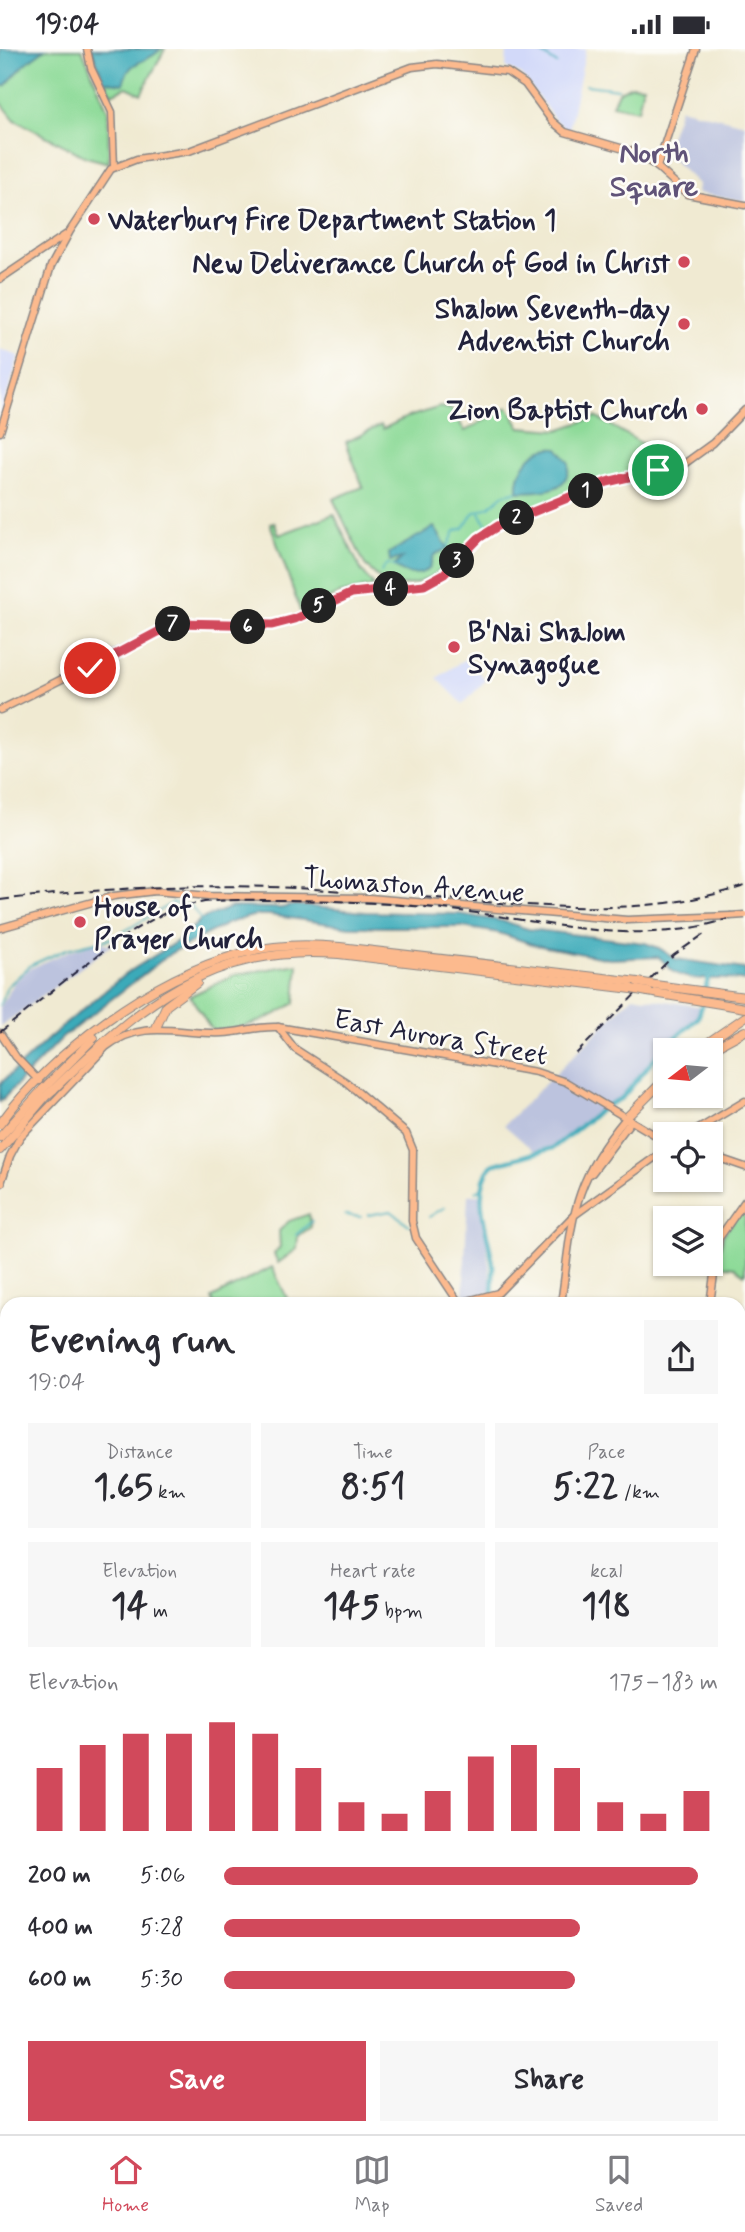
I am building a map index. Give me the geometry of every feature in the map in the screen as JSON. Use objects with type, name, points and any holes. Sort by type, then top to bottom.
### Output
[{"type":"highway","points":[[0,1124],[35,1076],[108,1021],[145,997],[223,959],[260,949],[304,945],[353,948],[635,986],[712,999],[744,1011],[712,1038]]},
{"type":"highway","points":[[156,1028],[173,999],[205,978],[239,964],[279,954]]},
{"type":"highway","points":[[0,1150],[48,1090],[116,1029],[150,1003],[220,968],[279,954],[339,954],[635,986]]},
{"type":"highway","points":[[0,1137],[110,1024],[145,997]]},
{"type":"highway","points":[[712,999],[745,997]]},
{"type":"highway","points":[[723,1043],[745,1031]]},
{"type":"highway","points":[[628,1120],[653,1092]]},
{"type":"highway","points":[[628,1120],[653,1098]]},
{"type":"main road","points":[[0,432],[38,302],[57,254],[67,234],[114,167],[111,108],[92,68],[87,49]]},
{"type":"main road","points":[[657,167],[696,49]]},
{"type":"main road","points":[[114,167],[131,160],[189,151],[407,68],[433,64],[507,72],[525,84],[563,131],[630,150],[657,167],[687,194],[745,205]]},
{"type":"main road","points":[[115,149],[121,156],[131,160]]},
{"type":"main road","points":[[0,279],[67,234]]},
{"type":"main road","points":[[50,244],[57,254]]},
{"type":"main road","points":[[0,710],[96,665],[172,624],[272,625],[295,619],[352,593],[426,585],[446,572],[482,536],[501,524],[607,482],[684,464],[716,441],[745,410]]},
{"type":"main road","name":"Thomaston Avenue","points":[[0,928],[114,896],[155,891],[209,896],[362,897],[627,919],[745,915]]},
{"type":"main road","name":"East Aurora Street","points":[[1,1183],[15,1145],[117,1038],[142,1029],[223,1033],[254,1026],[278,1027],[552,1076],[653,1134]]},
{"type":"main road","points":[[278,1027],[295,1049],[346,1082],[406,1133],[413,1150],[411,1211],[416,1238],[453,1297]]},
{"type":"main road","points":[[0,1033],[20,1061],[58,1100]]},
{"type":"main road","points":[[710,1122],[745,1101]]},
{"type":"main road","points":[[562,1297],[573,1216],[593,1169],[628,1120]]},
{"type":"main road","points":[[488,1297],[498,1293],[573,1216],[653,1159]]},
{"type":"main road","points":[[723,1160],[745,1167]]},
{"type":"main road","points":[[711,1297],[719,1238],[745,1201]]},
{"type":"shaded area","points":[[507,49],[586,49],[569,130],[556,121],[522,75],[506,68]]},
{"type":"shaded area","points":[[680,108],[745,124],[745,201],[697,193],[698,184],[672,159],[663,157]]},
{"type":"shaded area","points":[[0,349],[19,356],[0,419]]},
{"type":"shaded area","points":[[465,659],[486,680],[463,704],[437,678]]},
{"type":"shaded area","points":[[99,942],[112,945],[0,1027],[0,1008],[14,983],[29,969],[69,951]]},
{"type":"shaded area","points":[[633,996],[703,1007],[698,1018],[676,1038],[653,1038],[653,1060],[622,1098],[606,1106],[561,1143],[535,1152],[504,1125]]},
{"type":"shaded area","points":[[481,1194],[492,1292],[463,1297],[468,1195]]},
{"type":"green space","points":[[0,49],[82,49],[108,111],[109,163],[86,157],[15,120],[0,101]]},
{"type":"green space","points":[[90,49],[165,49],[141,94],[127,87],[111,94]]},
{"type":"green space","points":[[631,85],[643,86],[638,110],[612,105],[618,92]]},
{"type":"green space","points":[[440,407],[451,409],[465,431],[508,407],[520,427],[558,430],[596,417],[648,447],[669,465],[583,489],[541,504],[484,531],[436,574],[406,585],[386,585],[365,565],[333,499],[363,487],[346,442],[381,425],[383,429],[405,418]]},
{"type":"green space","points":[[334,514],[361,570],[374,586],[336,595],[301,613],[270,523],[274,522],[279,535]]},
{"type":"green space","points":[[298,964],[295,1003],[266,1019],[245,1026],[212,1030],[190,996],[234,975]]},
{"type":"green space","points":[[745,1206],[744,1275],[735,1267],[723,1266],[723,1235]]},
{"type":"green space","points":[[309,1214],[311,1227],[298,1236],[297,1249],[278,1263],[274,1254],[280,1247],[279,1231],[289,1221]]},
{"type":"green space","points":[[272,1267],[287,1297],[214,1297]]},
{"type":"water","points":[[0,49],[45,49],[26,63],[5,86],[0,86]]},
{"type":"water","points":[[92,49],[161,49],[134,66],[126,75],[123,84],[104,81]]},
{"type":"water","points":[[558,448],[569,462],[565,480],[545,491],[518,492],[520,476],[527,461],[540,451]]},
{"type":"water","points":[[434,527],[448,548],[434,555],[429,569],[411,574],[394,566],[402,558],[390,561],[389,553]]},
{"type":"water","points":[[295,905],[365,912],[459,914],[502,921],[528,929],[645,943],[676,959],[745,969],[745,981],[682,976],[658,957],[610,959],[535,945],[499,933],[462,927],[350,927],[256,915],[228,923],[171,953],[62,1038],[0,1102],[0,1084],[50,1037],[124,975],[182,938],[201,919],[232,907],[281,908]]},
{"type":"waterway","points":[[535,49],[557,64]]},
{"type":"waterway","points":[[586,85],[618,89]]},
{"type":"waterway","points":[[448,546],[455,531],[464,528],[473,513],[489,507],[503,495],[517,491]]},
{"type":"waterway","points":[[480,512],[488,528]]},
{"type":"waterway","points":[[381,572],[387,564],[395,566]]},
{"type":"waterway","points":[[0,1005],[7,987],[31,965],[67,949],[113,938],[172,903],[191,906],[202,921]]},
{"type":"waterway","points":[[704,994],[709,975]]},
{"type":"waterway","points":[[492,1297],[493,1265],[482,1200],[482,1188],[492,1165],[553,1148],[606,1106],[622,1098],[659,1053],[698,1018],[703,1002]]},
{"type":"waterway","points":[[476,1191],[482,1188]]},
{"type":"waterway","points":[[429,1217],[445,1207]]},
{"type":"waterway","points":[[368,1215],[391,1211],[409,1225]]},
{"type":"waterway","points":[[345,1215],[361,1217]]},
{"type":"waterway","points":[[296,1235],[312,1221]]},
{"type":"railway","points":[[422,897],[545,906],[624,907],[704,897],[745,886]]},
{"type":"railway","points":[[0,900],[86,891],[171,887],[342,891]]},
{"type":"railway","points":[[0,1032],[87,963],[135,930],[178,908],[202,903],[228,900],[374,903],[469,912],[573,928],[643,932],[711,924],[745,912]]},
{"type":"railway","points":[[576,1054],[674,955],[707,932]]},
{"type":"place","name":"Waterbury Fire Department Station 1","points":[[94,219]]},
{"type":"place","name":"New Deliverance Church of God in Christ","points":[[684,262]]},
{"type":"place","name":"Shalom Seventh-day Adventist Church","points":[[684,324]]},
{"type":"place","name":"Zion Baptist Church","points":[[702,409]]},
{"type":"place","name":"B'Nai Shalom Synagogue","points":[[454,647]]},
{"type":"place","name":"House of Prayer Church","points":[[80,922]]},
{"type":"district","name":"North Square","points":[[654,169]]},
{"type":"route","points":[[90,668],[175,623],[245,627],[272,625],[295,619],[328,601],[352,593],[409,589],[424,585],[444,574],[479,538],[498,526],[607,482],[658,470]]}]
